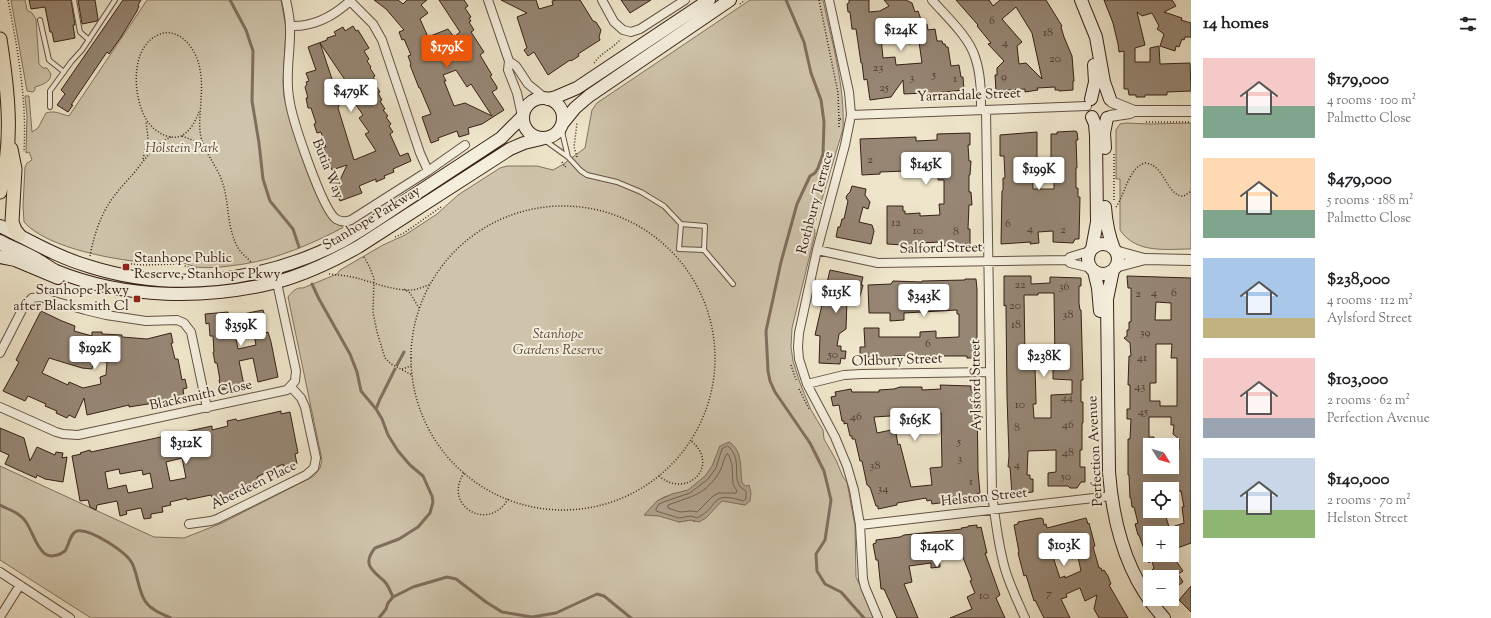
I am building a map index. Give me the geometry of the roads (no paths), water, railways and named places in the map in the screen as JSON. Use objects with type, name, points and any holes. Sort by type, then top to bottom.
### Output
[{"type":"main road","points":[[709,0],[577,88],[556,97],[530,102],[522,116],[524,126],[528,133],[542,139],[554,135],[575,108],[589,96],[730,0]]},
{"type":"main road","points":[[1073,0],[1084,25],[1093,59],[1095,82],[1090,107],[1095,124],[1096,136],[1097,222],[1088,260],[1092,269],[1097,273],[1105,274],[1114,269],[1118,259],[1108,233],[1106,222],[1104,133],[1113,109],[1104,82],[1096,37],[1082,0]]},
{"type":"main road","points":[[0,39],[8,90],[7,157],[0,192]]},
{"type":"main road","points":[[1090,107],[1094,96],[1100,94],[1108,96],[1111,100]]},
{"type":"main road","points":[[546,98],[557,104],[560,108],[563,119],[562,125]]},
{"type":"main road","points":[[1090,107],[1098,120],[1109,117]]},
{"type":"main road","name":"Stanhope Parkway","points":[[0,226],[81,264],[137,278],[167,281],[238,277],[274,269],[292,263],[340,242],[369,225],[501,138],[522,116]]},
{"type":"main road","points":[[8,137],[15,169],[12,222],[19,235]]},
{"type":"main road","name":"Stanhope Parkway","points":[[0,242],[32,256],[55,270],[92,283],[123,289],[177,294],[219,292],[277,282],[299,275],[318,272],[510,149],[524,143],[542,139]]},
{"type":"main road","points":[[1091,250],[1096,246],[1105,244],[1114,250]]},
{"type":"main road","points":[[0,257],[15,260],[60,279],[80,283],[92,283]]},
{"type":"main road","name":"Perfection Avenue","points":[[1092,269],[1098,288],[1099,300],[1107,497],[1113,540],[1122,566],[1137,593],[1154,618]]},
{"type":"main road","name":"Perfection Avenue","points":[[1114,269],[1107,299],[1109,472],[1107,497],[1126,556],[1148,598],[1164,618]]},
{"type":"street","name":"Butia Way","points":[[286,0],[290,26],[288,97],[293,117],[319,190],[333,216],[342,222],[351,220],[428,171],[465,145]]},
{"type":"street","points":[[290,26],[299,27],[316,23],[333,14],[350,0],[373,24],[382,40],[420,153],[428,171]]},
{"type":"street","points":[[488,0],[509,61],[508,70],[518,93],[522,116]]},
{"type":"street","points":[[602,0],[614,22],[627,32],[635,32],[685,0]]},
{"type":"street","name":"Rothbury Terrace","points":[[829,0],[849,92],[851,115],[845,145],[817,250],[799,333],[798,347],[804,382],[842,453],[854,490],[860,525],[863,579],[878,618]]},
{"type":"street","name":"Aylsford Street","points":[[932,0],[963,36],[975,55],[980,76],[984,110],[992,493],[997,532],[1005,569],[1025,618]]},
{"type":"street","points":[[509,61],[516,66],[528,84],[546,98]]},
{"type":"street","points":[[1111,100],[1134,111]]},
{"type":"street","name":"Yarrandale Street","points":[[851,115],[1090,107]]},
{"type":"street","points":[[1109,117],[1134,111],[1191,110]]},
{"type":"street","name":"Salford Street","points":[[817,250],[878,263],[1067,260],[1070,257],[1091,250]]},
{"type":"street","points":[[1114,250],[1145,259],[1191,260]]},
{"type":"street","points":[[1114,269],[1145,259]]},
{"type":"street","name":"Salford Street","points":[[1067,260],[1070,263],[1092,269]]},
{"type":"street","points":[[274,269],[296,371],[295,381],[291,387]]},
{"type":"street","points":[[0,353],[24,306],[28,300],[36,297],[45,298],[85,310],[128,319],[146,321],[177,320],[184,323],[191,332],[207,408]]},
{"type":"street","name":"Oldbury Street","points":[[804,382],[844,375],[861,374],[990,372]]},
{"type":"street","name":"Blacksmith Close","points":[[0,407],[56,432],[78,436],[282,392],[291,387]]},
{"type":"street","name":"Aberdeen Place","points":[[189,524],[217,519],[312,471],[316,458],[306,407],[301,398],[291,387]]},
{"type":"street","name":"Helston Street","points":[[860,525],[1107,497]]},
{"type":"street","points":[[0,572],[70,618]]},
{"type":"street","points":[[0,616],[20,585]]},
{"type":"lane","points":[[74,0],[80,32],[89,40]]},
{"type":"lane","points":[[50,107],[50,91],[89,40],[115,0]]},
{"type":"lane","points":[[40,20],[49,60],[64,72]]},
{"type":"lane","points":[[562,125],[562,136],[568,157]]},
{"type":"lane","points":[[542,139],[568,157],[581,171],[587,175],[617,182],[650,197],[670,211],[681,224],[679,249],[704,250]]},
{"type":"lane","points":[[681,224],[705,226],[704,250],[733,284]]},
{"type":"lane","points":[[0,248],[39,267],[55,270]]},
{"type":"water","points":[[729,442],[737,450],[739,455],[742,483],[746,486],[749,485],[751,493],[750,501],[745,505],[722,501],[706,518],[699,522],[691,520],[679,522],[659,516],[644,515],[657,501],[672,494],[688,490],[705,476],[712,466],[720,446]]},
{"type":"waterway","points":[[230,0],[246,30],[253,51],[252,101],[263,179],[270,201],[293,229],[299,247]]},
{"type":"waterway","points":[[786,0],[804,42],[811,73],[821,100],[824,122],[823,154],[818,168],[815,173],[810,176],[797,204],[781,262],[766,331],[768,371],[770,381],[775,392],[810,443],[824,471],[831,500],[825,540],[816,554],[817,571],[825,584],[841,592],[864,618]]},
{"type":"waterway","points":[[312,284],[350,354],[357,372],[361,391],[376,409],[382,419],[388,435],[398,451],[410,465],[423,476],[432,496],[433,502],[430,513],[418,527],[399,539],[375,548],[369,558],[369,563],[372,570],[385,582],[393,597]]},
{"type":"waterway","points":[[397,365],[404,352]]},
{"type":"waterway","points":[[376,409],[395,369]]},
{"type":"waterway","points":[[0,505],[18,514],[24,519],[40,548],[44,553],[50,556],[57,555],[65,551],[71,537],[77,531],[90,533],[115,547],[132,563],[141,592],[147,604],[171,618]]},
{"type":"waterway","points":[[379,618],[393,597],[413,587],[447,577],[456,579],[486,602],[502,612],[532,617],[556,613],[597,594],[604,596],[631,618]]},
{"type":"place","name":"Stanhope Public Reserve, Stanhope Pkwy","points":[[126,267]]},
{"type":"place","name":"Stanhope Pkwy after Blacksmith Cl","points":[[137,299]]},
{"type":"park label","name":"Holstein Park","points":[[182,149]]},
{"type":"park label","name":"Stanhope Gardens Reserve","points":[[558,344]]}]
